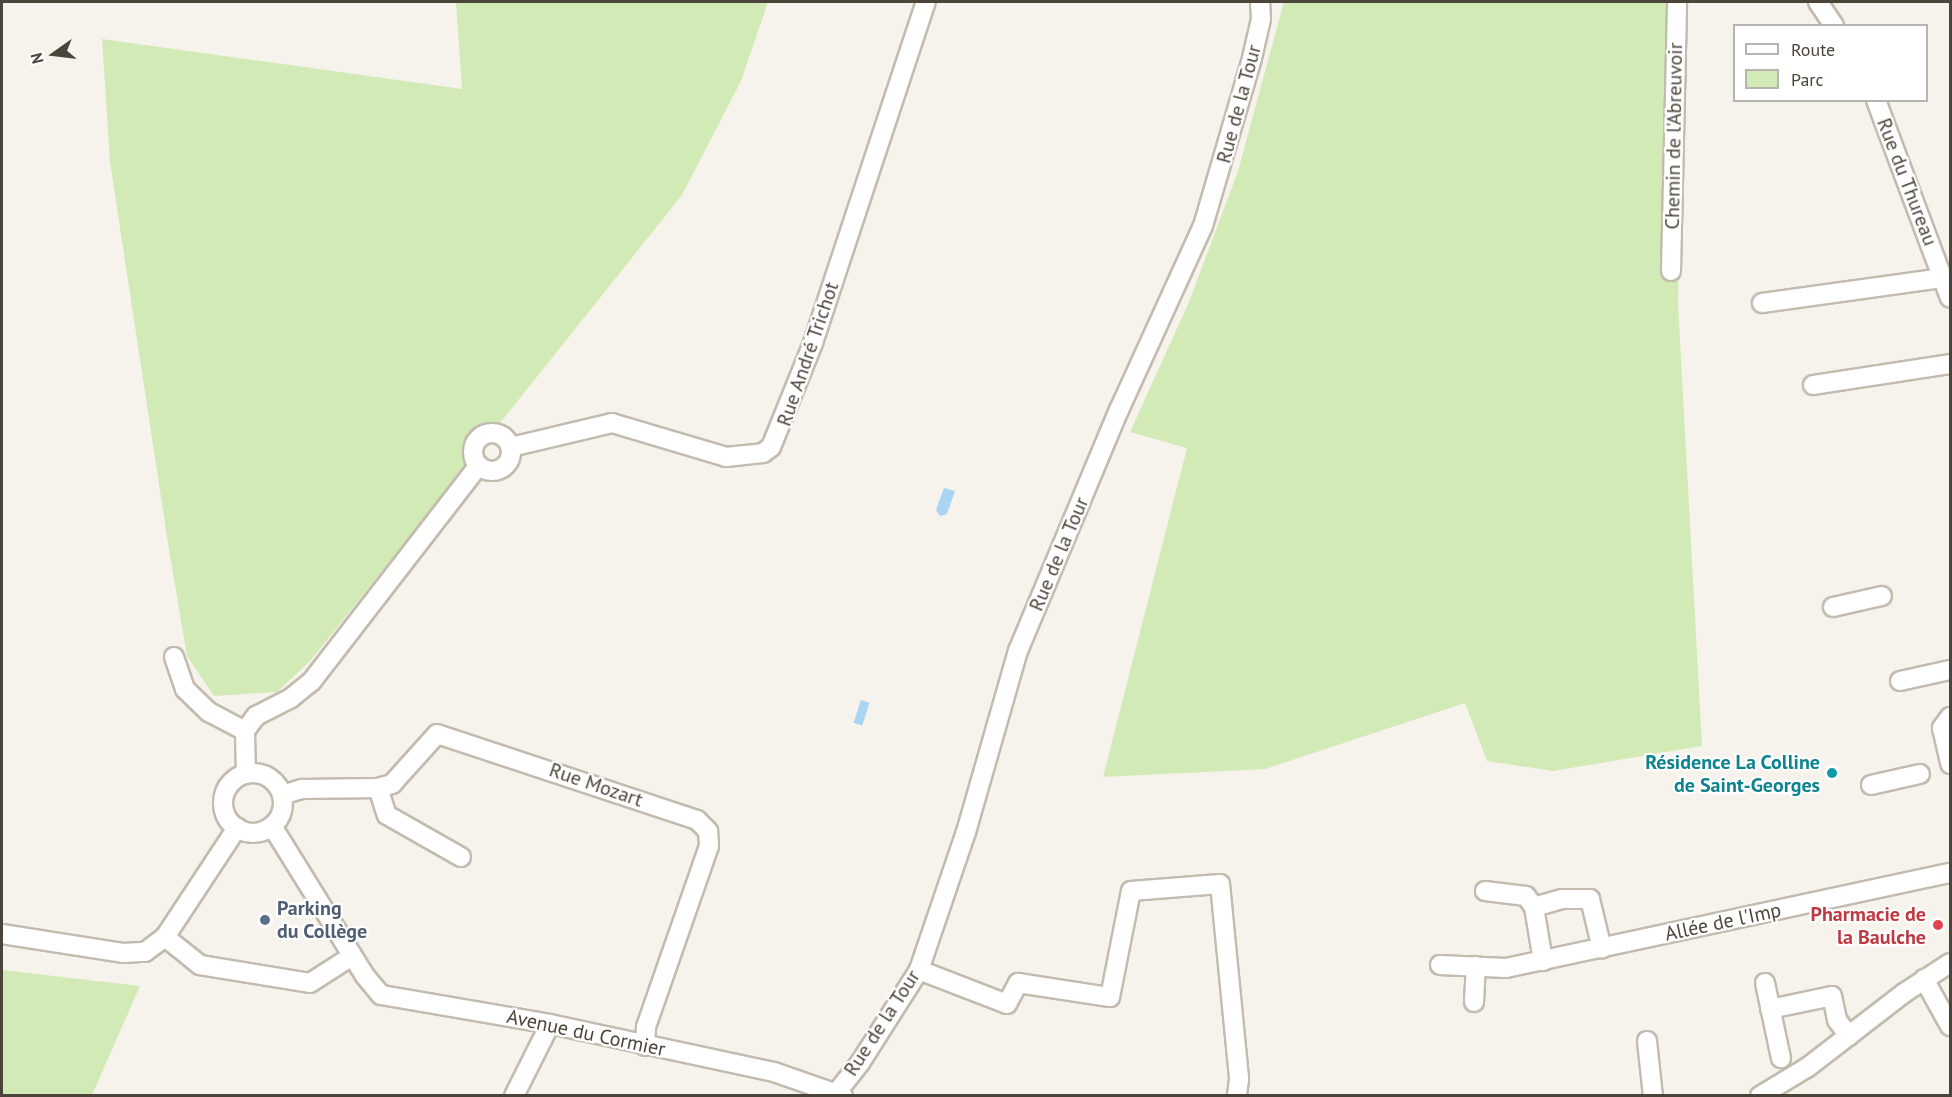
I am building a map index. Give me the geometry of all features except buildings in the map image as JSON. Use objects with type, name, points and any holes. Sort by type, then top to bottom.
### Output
[{"type":"street","name":"Rue André Trichot","points":[[511,447],[612,423],[726,457],[763,453],[771,447],[778,439],[813,343],[926,2]]},
{"type":"street","name":"Rue de la Tour","points":[[838,1095],[918,970],[966,832],[1018,651],[1119,410],[1203,226],[1252,58],[1261,20],[1260,2]]},
{"type":"street","name":"Chemin de l'Abreuvoir","points":[[1671,270],[1677,2]]},
{"type":"street","points":[[1818,2],[1833,24]]},
{"type":"street","name":"Rue du Thureau","points":[[1877,102],[1950,298]]},
{"type":"street","points":[[1762,303],[1943,278]]},
{"type":"street","points":[[1813,385],[1950,364]]},
{"type":"street","points":[[484,434],[502,435],[511,447],[505,466],[492,471],[478,466],[472,448],[484,434]]},
{"type":"street","points":[[246,774],[245,731],[256,716],[291,699],[312,681],[478,466]]},
{"type":"street","points":[[1833,607],[1882,596]]},
{"type":"street","points":[[174,657],[185,689],[209,712],[245,731]]},
{"type":"street","points":[[1900,681],[1950,670]]},
{"type":"street","points":[[1950,717],[1942,728],[1950,764]]},
{"type":"street","name":"Rue Mozart","points":[[378,788],[392,784],[437,734],[697,820],[708,831],[709,846],[646,1027],[645,1046]]},
{"type":"street","points":[[246,774],[265,775],[282,795],[281,813],[272,826],[255,833],[237,828],[225,813],[225,793],[237,778],[246,774]]},
{"type":"street","points":[[1871,785],[1920,774]]},
{"type":"street","points":[[282,795],[302,789],[378,788],[387,815],[461,857]]},
{"type":"street","name":"Avenue du Cormier","points":[[272,826],[352,956],[381,995],[550,1024],[780,1074],[838,1095]]},
{"type":"street","points":[[2,934],[134,954],[155,946],[165,937],[237,828]]},
{"type":"street","name":"Allée de l'Imp","points":[[1440,965],[1506,968],[1950,873]]},
{"type":"street","points":[[918,970],[1007,1004],[1018,982],[1110,997],[1131,891],[1220,884],[1239,1079],[1237,1095]]},
{"type":"street","points":[[1485,891],[1526,896],[1534,907],[1543,961]]},
{"type":"street","points":[[1534,907],[1563,899],[1590,899],[1602,948]]},
{"type":"street","points":[[165,937],[200,965],[310,983],[352,956]]},
{"type":"street","points":[[1760,1095],[1808,1067],[1924,979],[1950,963]]},
{"type":"street","points":[[1474,1002],[1476,966]]},
{"type":"street","points":[[1924,979],[1950,1026]]},
{"type":"street","points":[[1765,983],[1781,1058]]},
{"type":"street","points":[[1770,1009],[1832,996],[1837,1020],[1849,1036]]},
{"type":"street","points":[[513,1095],[550,1024]]},
{"type":"street","points":[[1647,1041],[1653,1095]]},
{"type":"green space","points":[[456,2],[768,2],[741,81],[682,195],[311,660],[277,692],[214,696],[187,656],[110,162],[102,39],[462,89]]},
{"type":"green space","points":[[1284,2],[1685,2],[1678,303],[1702,746],[1553,771],[1487,761],[1465,703],[1265,769],[1103,777],[1187,448],[1130,432],[1189,302],[1238,171]]},
{"type":"green space","points":[[2,970],[140,986],[92,1095],[2,1095]]},
{"type":"water","points":[[944,488],[955,491],[947,514],[940,516],[936,510]]},
{"type":"water","points":[[861,700],[870,703],[862,726],[854,723]]},
{"type":"place","name":"Résidence La Colline de Saint-Georges","points":[[1832,773]]},
{"type":"place","name":"Parking du Collège","points":[[265,920]]},
{"type":"place","name":"Pharmacie de la Baulche","points":[[1938,925]]}]
